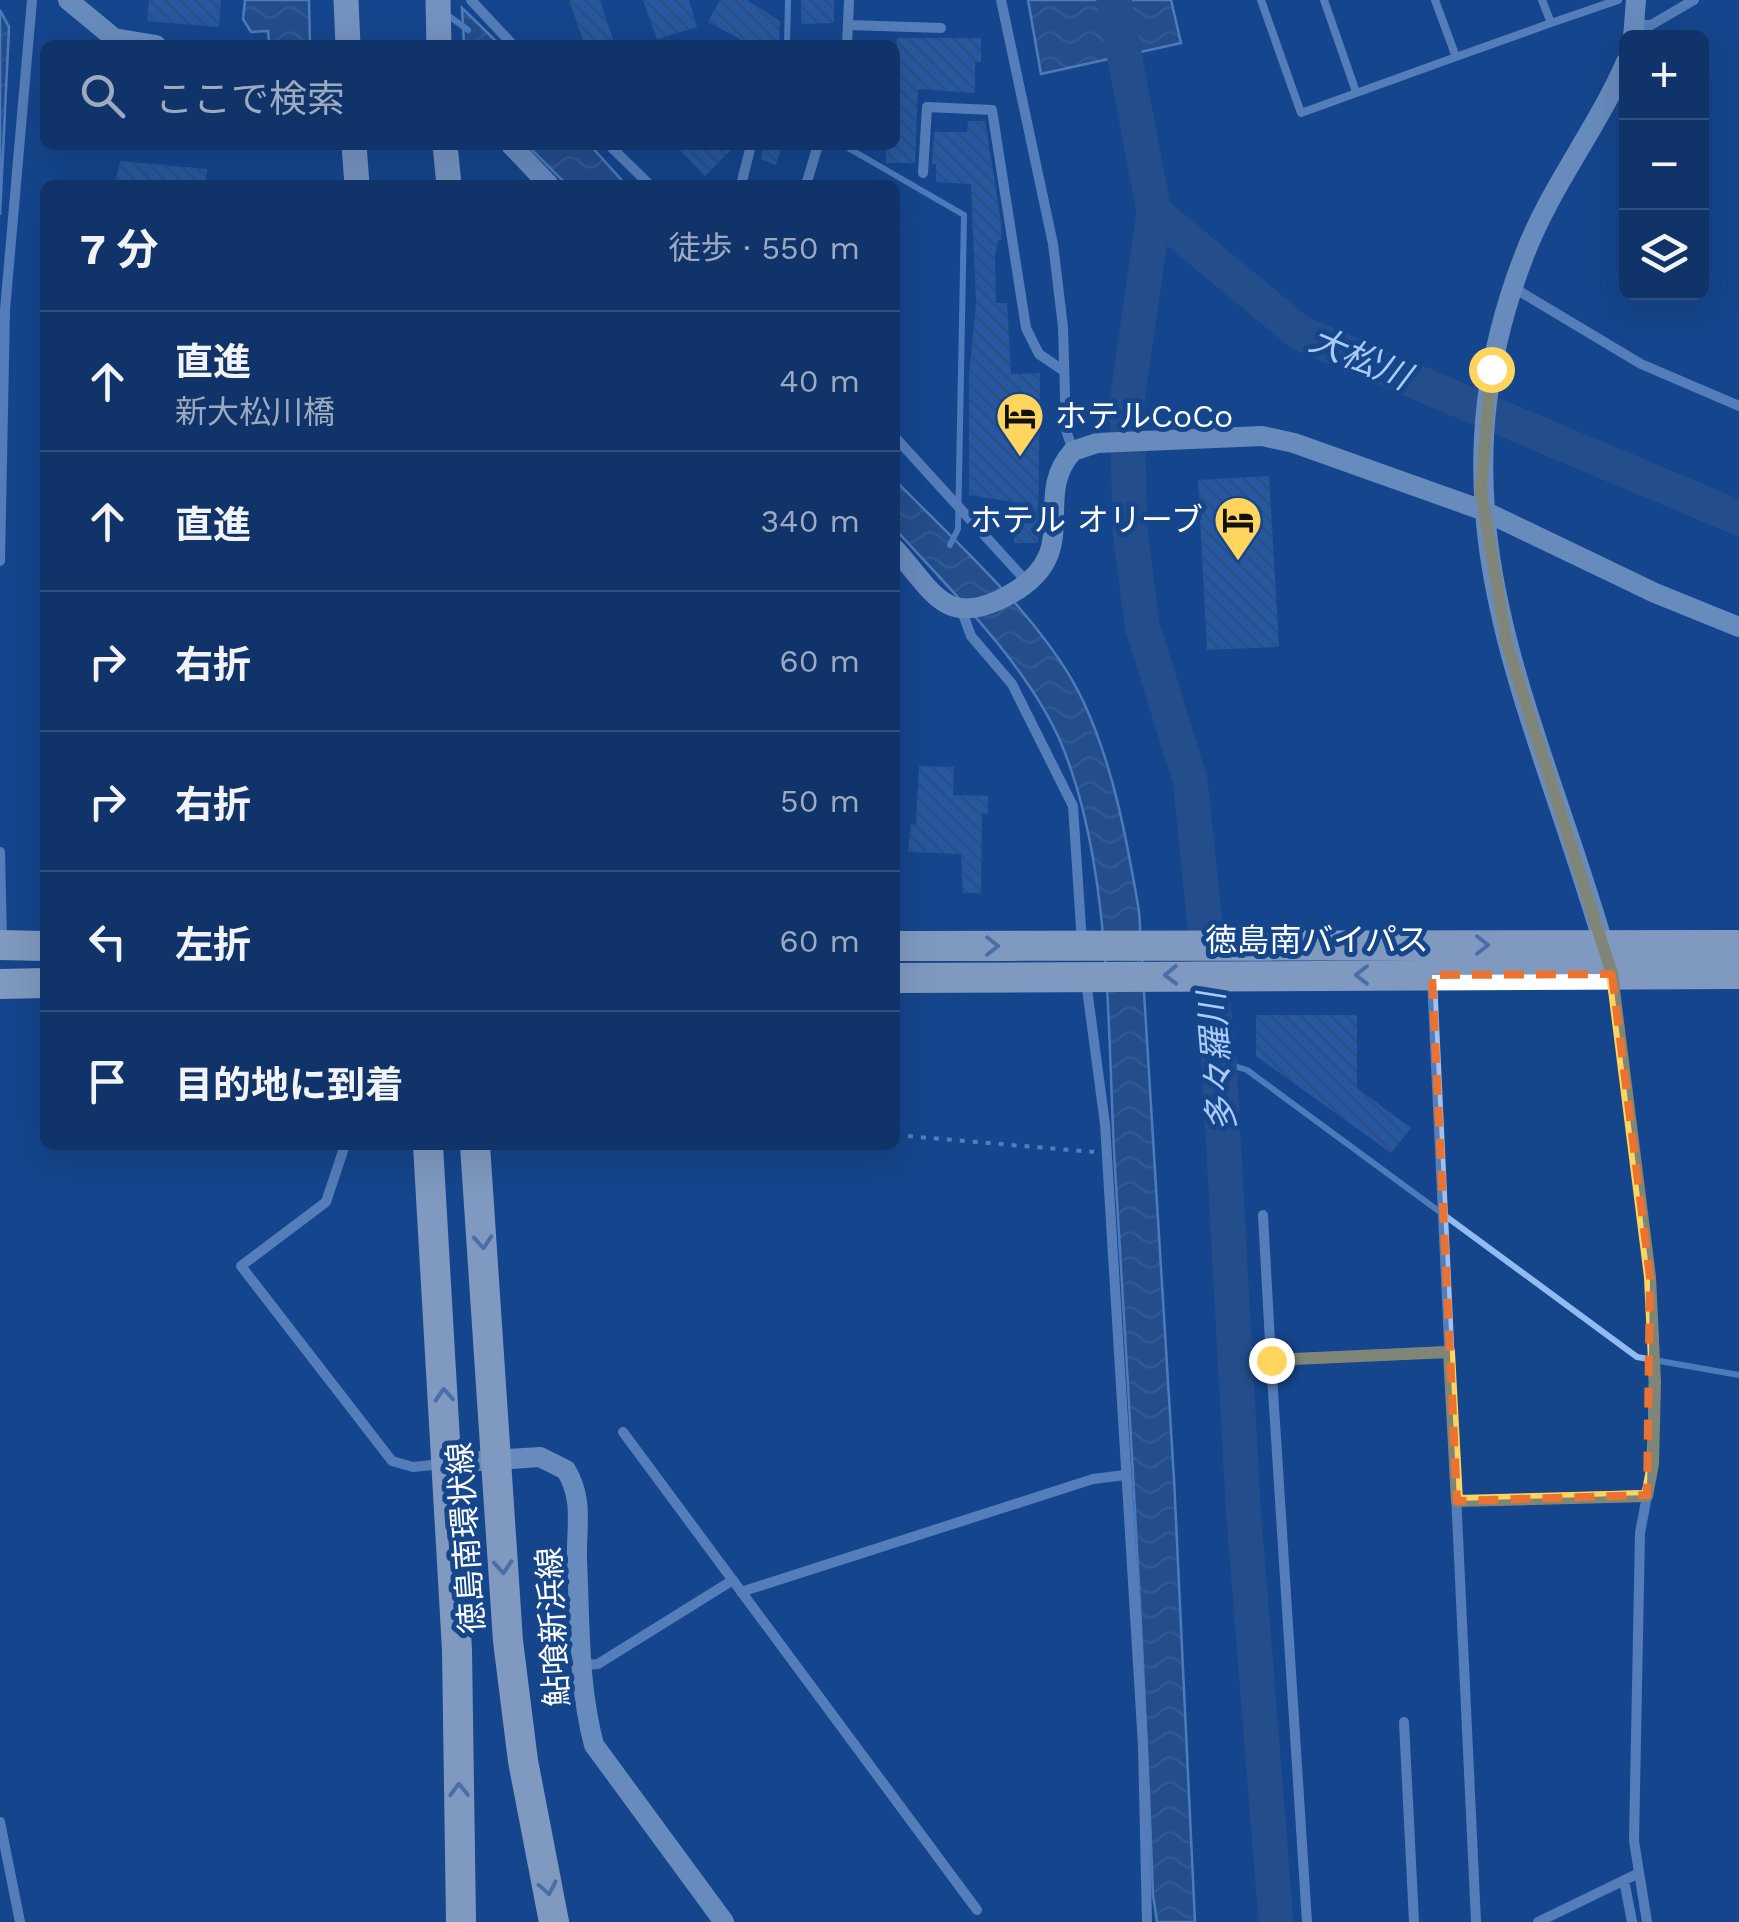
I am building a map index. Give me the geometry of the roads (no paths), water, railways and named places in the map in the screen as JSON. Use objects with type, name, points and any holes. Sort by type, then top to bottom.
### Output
[{"type":"highway","name":"徳島南バイパス","points":[[1247,959],[1432,975],[1739,945]]},
{"type":"highway","points":[[1,946],[40,946]]},
{"type":"highway","name":"徳島南バイパス","points":[[900,946],[1089,960],[1608,960],[1739,974]]},
{"type":"highway","name":"徳島南バイパス","points":[[900,978],[1089,960]]},
{"type":"highway","points":[[0,984],[40,983]]},
{"type":"highway","name":"徳島南環状線","points":[[428,1150],[448,1463],[461,1922]]},
{"type":"highway","name":"徳島南環状線","points":[[476,1150],[508,1641],[522,1761],[554,1922]]},
{"type":"main road","points":[[346,0],[348,40]]},
{"type":"main road","points":[[438,0],[439,40]]},
{"type":"main road","points":[[354,150],[357,180]]},
{"type":"main road","points":[[446,150],[449,180]]},
{"type":"street","points":[[0,561],[5,310],[32,0]]},
{"type":"street","points":[[68,0],[114,38],[126,40]]},
{"type":"street","points":[[471,0],[508,40]]},
{"type":"street","points":[[848,40],[849,0]]},
{"type":"street","points":[[900,554],[947,605],[968,611],[1022,587],[1048,558],[1056,530],[1056,480],[1072,450],[1066,430],[1052,244],[998,0]]},
{"type":"street","points":[[1634,30],[1636,0]]},
{"type":"street","points":[[1636,30],[1694,0]]},
{"type":"street","points":[[849,25],[940,28]]},
{"type":"street","points":[[1619,79],[1555,189],[1510,296],[1491,369],[1482,501],[1514,676],[1608,960],[1650,1277],[1655,1382],[1653,1464],[1639,1552],[1637,1874],[1647,1922]]},
{"type":"street","points":[[923,173],[926,107],[992,110],[1026,328],[1039,354],[1064,371]]},
{"type":"street","points":[[516,150],[544,180]]},
{"type":"street","points":[[613,150],[645,180]]},
{"type":"street","points":[[741,180],[750,150]]},
{"type":"street","points":[[808,180],[816,150]]},
{"type":"street","points":[[1510,296],[1641,364],[1739,406]]},
{"type":"street","points":[[1072,450],[1096,443],[1157,438],[1262,436],[1482,501],[1655,593],[1739,627]]},
{"type":"street","points":[[900,443],[1022,587]]},
{"type":"street","points":[[968,611],[971,636],[1020,699],[1073,806],[1104,1153],[1142,1746],[1147,1922]]},
{"type":"street","points":[[0,852],[1,946]]},
{"type":"street","points":[[1432,975],[1476,1922]]},
{"type":"street","points":[[343,1150],[326,1202],[241,1266],[392,1460],[413,1467],[448,1463]]},
{"type":"street","points":[[1263,1215],[1307,1922]]},
{"type":"street","points":[[1271,1360],[1449,1352]]},
{"type":"street","points":[[623,1432],[976,1910]]},
{"type":"street","name":"鮎喰新浜線","points":[[448,1463],[540,1457],[566,1470],[580,1508],[576,1547],[581,1665],[584,1711],[594,1745],[724,1922]]},
{"type":"street","points":[[741,1592],[1093,1479],[1124,1475]]},
{"type":"street","points":[[1457,1501],[1647,1496]]},
{"type":"street","points":[[581,1665],[598,1664],[733,1580]]},
{"type":"street","points":[[1404,1722],[1414,1922]]},
{"type":"street","points":[[0,1822],[20,1922]]},
{"type":"street","points":[[1538,1922],[1637,1874]]},
{"type":"street","points":[[1624,1880],[1632,1922]]},
{"type":"lane","points":[[1261,0],[1301,114],[1618,0]]},
{"type":"lane","points":[[1324,0],[1356,92]]},
{"type":"lane","points":[[1435,0],[1456,56]]},
{"type":"lane","points":[[1542,0],[1551,23]]},
{"type":"water","points":[[245,0],[309,0],[310,40],[269,40],[268,31],[251,32],[243,19]]},
{"type":"water","points":[[1028,0],[1171,0],[1181,43],[1041,74]]},
{"type":"water","points":[[462,8],[495,40],[464,40]]},
{"type":"water","points":[[0,10],[9,27],[0,215]]},
{"type":"water","points":[[532,150],[594,150],[622,180],[562,180]]},
{"type":"water","points":[[900,485],[999,585],[1068,673],[1104,753],[1124,832],[1139,911],[1174,1479],[1195,1922],[1157,1922],[1153,1895],[1108,1008],[1099,897],[1090,843],[1078,791],[1047,714],[1009,658],[900,534]]},
{"type":"waterway","points":[[787,40],[788,0]]},
{"type":"waterway","name":"多々羅川","points":[[1114,0],[1154,212],[1127,401],[1130,531],[1142,625],[1190,780],[1219,1061],[1243,1505],[1276,1922]]},
{"type":"waterway","points":[[446,14],[468,30]]},
{"type":"waterway","points":[[852,150],[964,215],[958,529],[950,545]]},
{"type":"waterway","name":"大松川","points":[[1154,212],[1300,333],[1739,518]]},
{"type":"waterway","points":[[1219,1061],[1247,1070],[1637,1357],[1739,1375]]},
{"type":"place","name":"ホテルCoCo","points":[[1020,458]]},
{"type":"place","name":"ホテル オリーブ","points":[[1238,562]]}]
